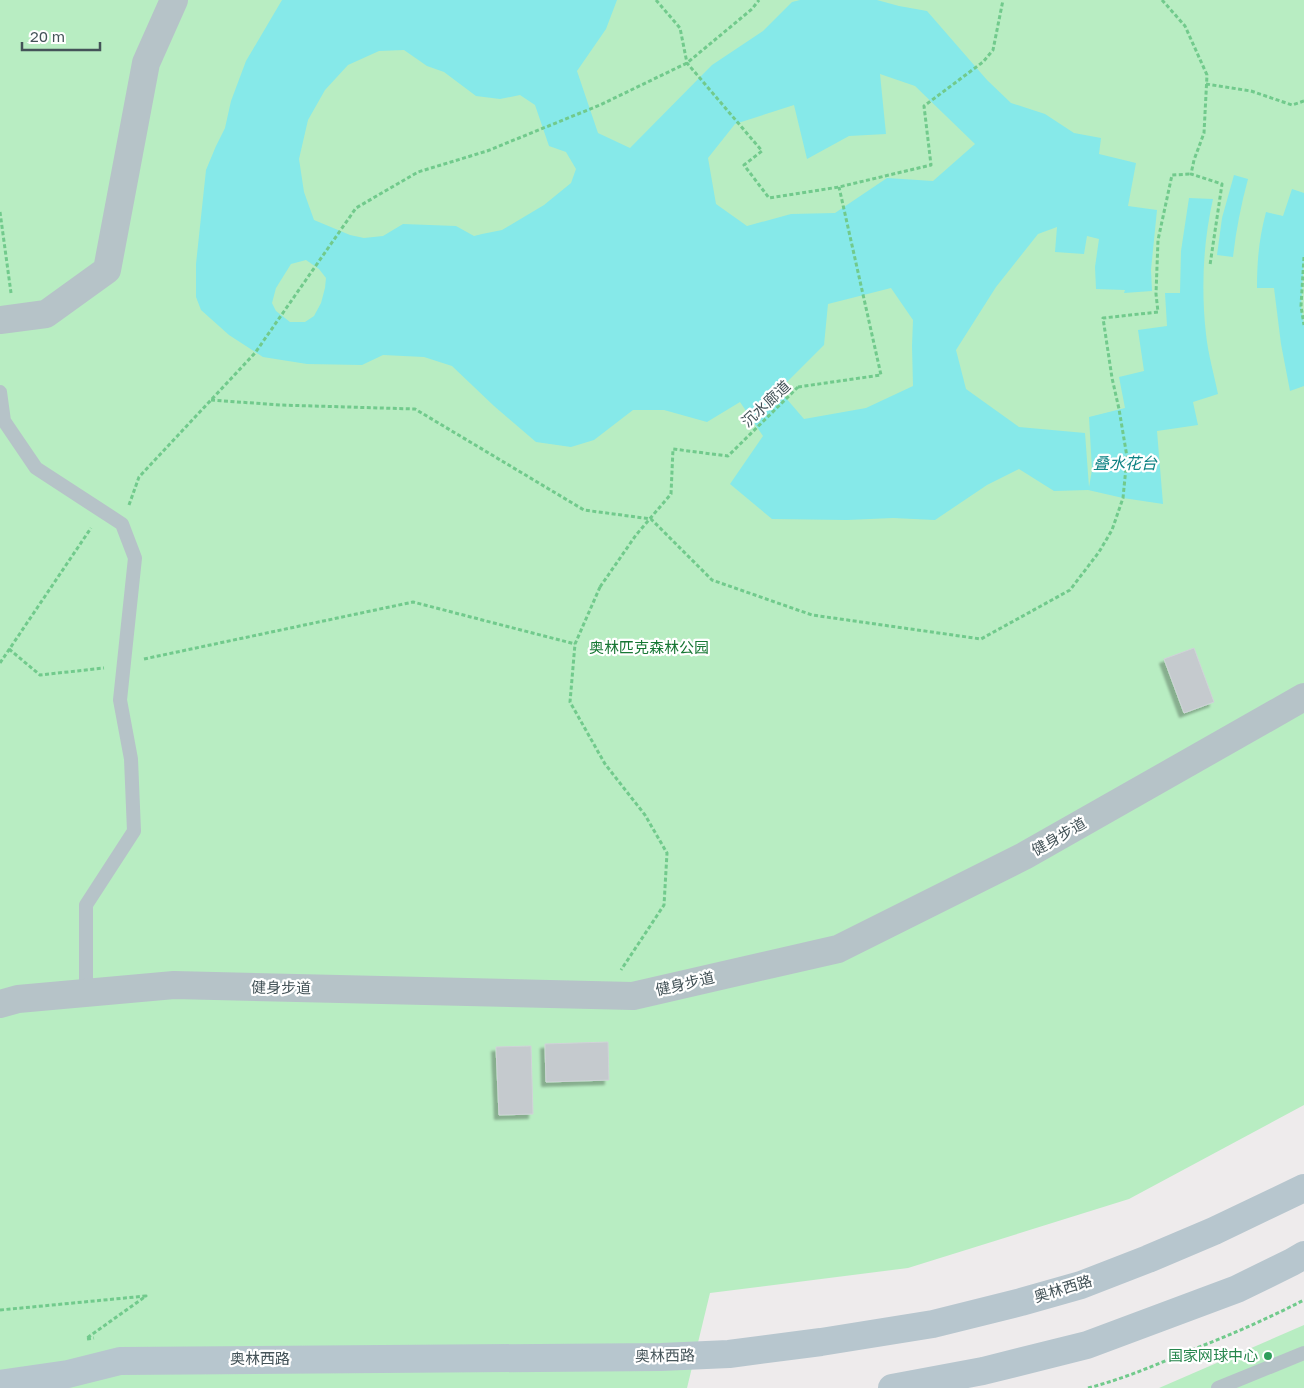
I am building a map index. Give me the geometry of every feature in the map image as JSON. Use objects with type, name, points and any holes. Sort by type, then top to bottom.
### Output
[{"type":"main road","name":"奥林西路","points":[[0,1384],[68,1374],[120,1361],[661,1357],[729,1354],[821,1342],[933,1324],[1081,1286],[1214,1231],[1304,1188]]},
{"type":"main road","points":[[892,1388],[983,1371],[1088,1346],[1237,1289],[1304,1255]]},
{"type":"street","points":[[8,319],[46,314],[107,270],[146,64],[174,0]]},
{"type":"street","name":"健身步道","points":[[0,1004],[18,999],[174,985],[634,996],[838,949],[1024,856],[1304,697]]},
{"type":"lane","points":[[0,392],[4,421],[36,468],[122,524],[135,558],[120,700],[131,759],[134,831],[86,905],[86,993]]},
{"type":"lane","points":[[1218,1388],[1304,1352]]},
{"type":"path","points":[[656,0],[680,28],[687,63],[762,151],[744,165],[769,198],[839,187],[930,165],[924,106],[983,62],[993,50],[1003,0]]},
{"type":"path","points":[[122,524],[139,477],[255,353],[356,208],[418,172],[487,150],[536,131],[600,105],[687,63],[759,0]]},
{"type":"path","points":[[1162,0],[1185,26],[1207,74],[1204,133],[1191,174]]},
{"type":"path","points":[[1206,84],[1251,91],[1292,105],[1304,101]]},
{"type":"path","points":[[211,400],[280,405],[414,409],[584,510],[651,519],[712,580],[812,615],[981,639],[1070,590],[1099,552],[1112,530],[1123,498],[1127,457],[1103,318],[1158,312],[1156,294],[1158,240],[1172,174],[1191,174],[1222,184],[1210,265]]},
{"type":"path","name":"沉水廊道","points":[[575,644],[600,587],[636,535],[672,494],[673,448],[728,456],[798,387],[881,375],[839,187]]},
{"type":"path","points":[[0,212],[8,319]]},
{"type":"path","points":[[1304,257],[1301,306],[1304,325]]},
{"type":"path","points":[[0,663],[102,511]]},
{"type":"path","points":[[142,659],[413,602],[575,644],[570,702],[605,764],[645,815],[667,853],[664,905],[622,968],[589,995]]},
{"type":"path","points":[[9,649],[40,674],[123,666]]},
{"type":"path","points":[[0,1310],[146,1296],[86,1338],[68,1374]]},
{"type":"path","points":[[1088,1388],[1105,1384],[1151,1367],[1217,1340],[1304,1300]]},
{"type":"path","points":[[86,1338],[95,1338]]},
{"type":"green space","name":"奥林匹克森林公园","points":[[0,0],[1304,0],[1304,1105],[1129,1199],[908,1268],[710,1293],[687,1388],[0,1388]]},
{"type":"green space","name":"国家网球中心","points":[[1304,1325],[1304,1388],[1159,1388]]},
{"type":"water","name":"叠水花台","points":[[282,0],[617,0],[606,29],[577,71],[598,133],[630,148],[712,65],[763,31],[792,2],[800,0],[877,0],[927,11],[987,80],[1011,103],[1045,114],[1074,133],[1101,138],[1099,154],[1136,163],[1128,206],[1157,210],[1151,270],[1152,291],[1124,293],[1125,290],[1096,289],[1095,267],[1099,239],[1087,236],[1084,254],[1055,252],[1057,227],[1038,234],[996,287],[956,350],[966,389],[1019,427],[1085,433],[1089,487],[1092,470],[1089,417],[1125,408],[1119,377],[1144,371],[1138,330],[1167,326],[1165,293],[1180,293],[1181,251],[1189,198],[1213,199],[1205,249],[1204,317],[1207,342],[1218,394],[1193,402],[1198,425],[1157,431],[1163,504],[1088,490],[1054,491],[1019,469],[987,485],[935,520],[893,518],[847,520],[772,519],[730,484],[763,436],[740,402],[707,422],[664,410],[633,410],[594,440],[571,447],[536,442],[452,366],[424,357],[383,355],[362,365],[307,364],[263,357],[229,335],[201,310],[196,297],[196,264],[206,170],[225,128],[231,101],[246,61]],"holes":[[[404,50],[427,66],[444,72],[476,96],[500,99],[520,95],[535,105],[549,146],[566,152],[576,169],[571,183],[544,205],[502,230],[474,236],[456,226],[403,224],[383,236],[364,238],[350,235],[314,220],[304,192],[299,159],[308,120],[325,90],[348,65],[379,51]],[[880,74],[915,86],[975,144],[933,181],[887,178],[835,213],[791,214],[747,226],[716,204],[708,158],[735,124],[794,105],[807,159],[849,136],[886,134]],[[306,260],[319,269],[326,278],[321,303],[314,316],[305,322],[290,322],[276,311],[272,303],[276,288],[291,264]],[[891,288],[913,320],[913,386],[866,408],[804,419],[779,390],[824,345],[828,304]]]},
{"type":"water","points":[[1234,175],[1248,179],[1233,257],[1217,255],[1222,218]]},
{"type":"water","points":[[1292,189],[1304,193],[1304,257],[1301,306],[1304,325],[1304,386],[1290,391],[1281,344],[1274,288],[1257,288],[1257,278],[1260,241],[1266,212],[1283,216]]},
{"type":"building","points":[[1194,648],[1214,702],[1184,713],[1164,659]]},
{"type":"building","points":[[608,1042],[609,1080],[546,1082],[545,1044]]},
{"type":"building","points":[[531,1046],[533,1114],[499,1115],[496,1047]]},
{"type":"place","name":"国家网球中心","points":[[1268,1356]]}]
